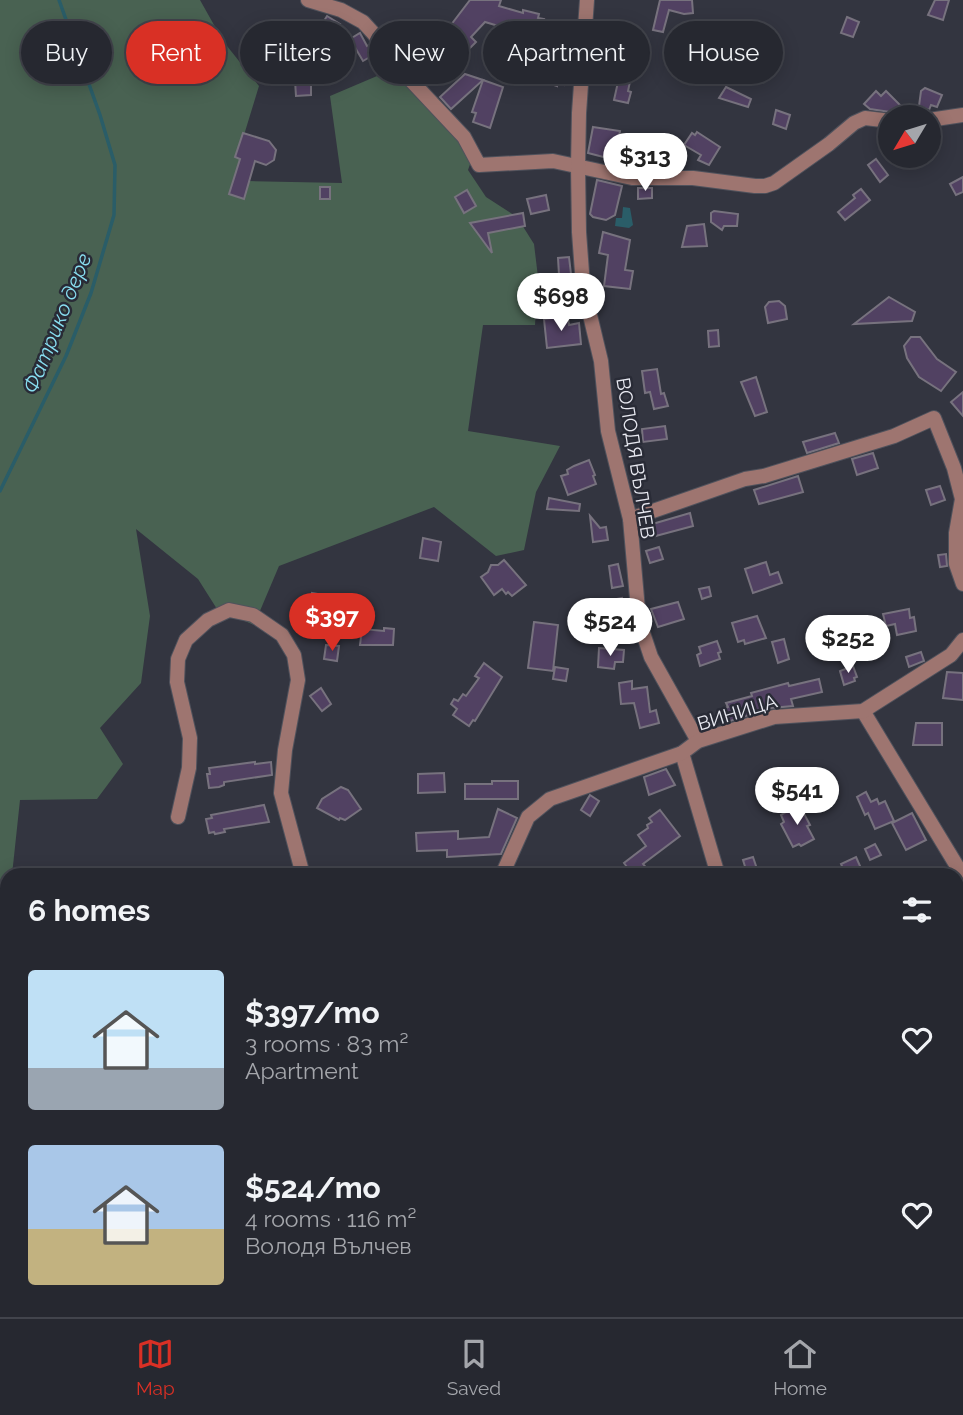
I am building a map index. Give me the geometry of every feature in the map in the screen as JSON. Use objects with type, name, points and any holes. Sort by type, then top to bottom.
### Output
[{"type":"street","points":[[308,0],[341,10],[363,22],[388,56],[464,137],[479,165],[553,161],[632,178],[692,178],[765,186],[774,183],[821,150],[854,123],[865,118],[878,120]]},
{"type":"street","name":"ВОЛОДЯ ВЪЛЧЕВ","points":[[587,0],[578,167],[583,286],[601,361],[608,431],[629,519],[639,621],[651,657],[698,741]]},
{"type":"street","points":[[942,118],[963,115]]},
{"type":"street","points":[[629,519],[745,479],[764,476],[894,436],[934,418],[954,468],[962,499],[956,533],[956,565],[963,584]]},
{"type":"street","points":[[178,817],[189,768],[190,738],[177,682],[178,659],[186,640],[208,620],[229,610],[253,615],[282,635],[294,656],[298,680],[285,750],[281,793],[301,868]]},
{"type":"street","name":"ВИНИЦА","points":[[505,868],[528,817],[550,799],[682,753],[698,741],[774,717],[863,711],[950,655],[963,640]]},
{"type":"street","points":[[863,711],[958,868]]},
{"type":"street","points":[[682,753],[716,868]]},
{"type":"green space","points":[[0,0],[200,0],[212,21],[126,21],[126,84],[226,84],[226,45],[240,62],[240,84],[259,86],[244,135],[248,181],[342,183],[330,96],[369,79],[369,84],[424,84],[450,126],[476,147],[468,170],[486,197],[517,217],[534,244],[538,277],[535,325],[483,325],[468,431],[560,446],[536,492],[524,550],[496,556],[434,507],[279,566],[254,625],[217,609],[198,579],[136,529],[150,616],[141,683],[100,728],[123,764],[97,799],[20,800],[13,868],[0,868]]},
{"type":"water","points":[[623,207],[630,208],[633,225],[629,228],[615,226],[616,218],[622,218]]},
{"type":"building","points":[[470,0],[501,0],[499,6],[523,13],[523,10],[539,14],[538,18],[544,19],[483,21],[471,37],[476,42],[469,49],[469,21],[454,21]]},
{"type":"building","points":[[660,0],[692,0],[693,13],[684,14],[669,10],[663,32],[653,30]]},
{"type":"building","points":[[935,0],[949,0],[943,20],[928,15]]},
{"type":"building","points":[[847,17],[859,22],[853,37],[841,33]]},
{"type":"building","points":[[360,33],[369,45],[369,58],[363,61],[355,47],[355,36]]},
{"type":"building","points":[[469,75],[483,80],[451,109],[440,97],[454,84],[469,84]]},
{"type":"building","points":[[483,80],[483,84],[503,87],[490,128],[473,122],[476,113],[472,112]]},
{"type":"building","points":[[295,84],[311,84],[311,95],[296,96]]},
{"type":"building","points":[[618,84],[629,84],[628,91],[631,92],[628,103],[614,100]]},
{"type":"building","points":[[726,87],[751,99],[748,107],[719,98]]},
{"type":"building","points":[[925,88],[942,95],[938,105],[919,105],[921,91]]},
{"type":"building","points":[[876,91],[881,96],[886,91],[900,105],[878,105],[878,110],[870,109],[864,104]]},
{"type":"building","points":[[776,110],[790,115],[786,129],[773,124]]},
{"type":"building","points":[[593,127],[620,131],[615,160],[588,153]]},
{"type":"building","points":[[697,132],[720,147],[709,165],[698,160],[701,155],[684,145],[692,133],[695,135]]},
{"type":"building","points":[[243,133],[269,141],[276,150],[274,160],[266,165],[255,161],[244,199],[229,194],[240,159],[235,157]]},
{"type":"building","points":[[619,152],[630,154],[627,167],[617,165]]},
{"type":"building","points":[[636,159],[652,162],[652,168],[637,168]]},
{"type":"building","points":[[876,159],[878,168],[883,168],[888,175],[880,182],[868,165]]},
{"type":"building","points":[[963,177],[963,192],[956,195],[950,184]]},
{"type":"building","points":[[597,180],[622,186],[615,215],[606,220],[590,214]]},
{"type":"building","points":[[320,187],[330,187],[330,199],[320,199]]},
{"type":"building","points":[[638,188],[652,188],[652,198],[638,199]]},
{"type":"building","points":[[861,189],[870,200],[845,220],[838,212],[855,198],[853,195]]},
{"type":"building","points":[[467,190],[476,206],[464,213],[455,197]]},
{"type":"building","points":[[546,195],[549,210],[531,214],[527,199]]},
{"type":"building","points":[[714,211],[738,214],[737,226],[724,226],[722,230],[711,222],[711,213]]},
{"type":"building","points":[[523,213],[525,226],[488,233],[492,253],[470,223]]},
{"type":"building","points":[[704,224],[707,246],[682,247],[687,226]]},
{"type":"building","points":[[603,232],[630,240],[625,270],[633,271],[630,289],[604,286],[608,255],[599,253]]},
{"type":"building","points":[[569,257],[571,274],[559,275],[558,258]]},
{"type":"building","points":[[889,297],[915,312],[912,321],[854,324]]},
{"type":"building","points":[[779,301],[785,306],[787,319],[768,323],[765,307],[769,302]]},
{"type":"building","points":[[568,318],[569,325],[579,323],[581,344],[547,348],[544,319]]},
{"type":"building","points":[[718,330],[719,346],[709,347],[708,331]]},
{"type":"building","points":[[911,337],[920,337],[937,359],[956,372],[941,391],[919,377],[907,358],[904,346]]},
{"type":"building","points":[[657,369],[661,394],[664,393],[668,406],[654,409],[650,392],[645,393],[642,371]]},
{"type":"building","points":[[756,377],[767,412],[755,416],[741,382]]},
{"type":"building","points":[[963,392],[963,416],[951,402]]},
{"type":"building","points":[[665,426],[667,439],[643,442],[642,429]]},
{"type":"building","points":[[835,433],[839,443],[807,453],[803,442]]},
{"type":"building","points":[[873,453],[878,468],[857,475],[852,459]]},
{"type":"building","points":[[589,460],[596,484],[568,495],[561,476],[568,474],[567,470],[574,466]]},
{"type":"building","points":[[798,476],[803,492],[759,504],[754,490]]},
{"type":"building","points":[[940,486],[945,500],[931,505],[926,490]]},
{"type":"building","points":[[549,498],[580,504],[579,511],[547,509]]},
{"type":"building","points":[[690,513],[693,526],[652,537],[649,525]]},
{"type":"building","points":[[590,516],[600,528],[606,527],[608,540],[593,542]]},
{"type":"building","points":[[423,538],[441,542],[438,561],[420,558]]},
{"type":"building","points":[[659,547],[663,559],[650,563],[646,551]]},
{"type":"building","points":[[946,554],[947,566],[940,567],[938,555]]},
{"type":"building","points":[[504,560],[526,585],[512,596],[502,589],[494,595],[481,577],[488,572],[491,565],[498,565]]},
{"type":"building","points":[[766,562],[770,575],[778,572],[782,583],[753,593],[745,569]]},
{"type":"building","points":[[618,564],[623,586],[612,588],[609,566]]},
{"type":"building","points":[[709,587],[711,596],[702,599],[699,589]]},
{"type":"building","points":[[312,593],[324,595],[321,611],[309,609]]},
{"type":"building","points":[[622,598],[624,610],[613,613],[611,600]]},
{"type":"building","points":[[678,602],[684,619],[658,627],[651,609]]},
{"type":"building","points":[[909,609],[910,618],[914,617],[916,631],[897,635],[895,624],[886,626],[883,614]]},
{"type":"building","points":[[757,616],[766,638],[745,644],[744,640],[738,642],[732,623]]},
{"type":"building","points":[[534,622],[558,625],[553,671],[528,668]]},
{"type":"building","points":[[384,628],[394,629],[393,645],[360,645],[362,629],[384,631]]},
{"type":"building","points":[[784,639],[789,659],[778,663],[772,642]]},
{"type":"building","points":[[717,641],[721,652],[718,653],[720,659],[700,666],[697,655],[701,653],[699,647]]},
{"type":"building","points":[[326,645],[339,646],[337,661],[324,659]]},
{"type":"building","points":[[599,648],[624,650],[623,662],[615,662],[614,669],[598,667]]},
{"type":"building","points":[[921,652],[924,661],[909,667],[906,657]]},
{"type":"building","points":[[484,663],[502,677],[475,721],[469,726],[453,715],[457,709],[451,704],[454,699],[458,701],[463,694],[466,696],[479,678],[475,676]]},
{"type":"building","points":[[853,666],[857,677],[854,678],[855,681],[844,685],[840,671]]},
{"type":"building","points":[[555,667],[568,669],[566,681],[553,679]]},
{"type":"building","points":[[947,672],[963,673],[963,700],[943,698]]},
{"type":"building","points":[[819,679],[822,692],[791,699],[793,706],[771,708],[727,722],[723,709],[728,707],[726,703],[788,683],[789,686]]},
{"type":"building","points":[[632,681],[632,689],[647,687],[650,712],[656,710],[659,723],[640,728],[634,703],[621,704],[619,683]]},
{"type":"building","points":[[321,688],[331,704],[322,711],[310,696]]},
{"type":"building","points":[[916,723],[942,723],[942,745],[913,745]]},
{"type":"building","points":[[271,762],[272,775],[224,782],[224,785],[219,787],[209,788],[209,768]]},
{"type":"building","points":[[666,769],[675,785],[649,795],[644,777]]},
{"type":"building","points":[[444,773],[445,792],[418,793],[418,774]]},
{"type":"building","points":[[492,781],[518,781],[518,799],[465,799],[465,784],[492,784]]},
{"type":"building","points":[[341,787],[348,790],[361,809],[345,820],[339,820],[317,808],[322,799]]},
{"type":"building","points":[[866,792],[871,802],[877,799],[879,804],[885,801],[894,821],[875,829],[857,797]]},
{"type":"building","points":[[590,795],[599,801],[590,816],[581,810]]},
{"type":"building","points":[[264,805],[269,822],[209,833],[206,819],[212,818],[211,815]]},
{"type":"building","points":[[797,806],[810,825],[807,826],[814,839],[793,847],[781,824],[784,822],[781,815]]},
{"type":"building","points":[[498,809],[517,818],[501,854],[447,857],[447,850],[417,851],[416,833],[458,831],[458,839],[489,837]]},
{"type":"building","points":[[660,810],[680,836],[643,864],[646,868],[628,868],[624,863],[646,846],[638,835],[652,822],[649,818]]},
{"type":"building","points":[[912,813],[926,840],[906,850],[892,823]]},
{"type":"building","points":[[875,844],[881,855],[870,860],[865,849]]},
{"type":"building","points":[[753,857],[757,868],[745,868],[743,860]]},
{"type":"building","points":[[856,857],[861,868],[843,868],[841,864]]},
{"type":"waterway","name":"Фатрико дере","points":[[0,491],[66,356],[91,293],[114,215],[115,165],[59,0]]}]
